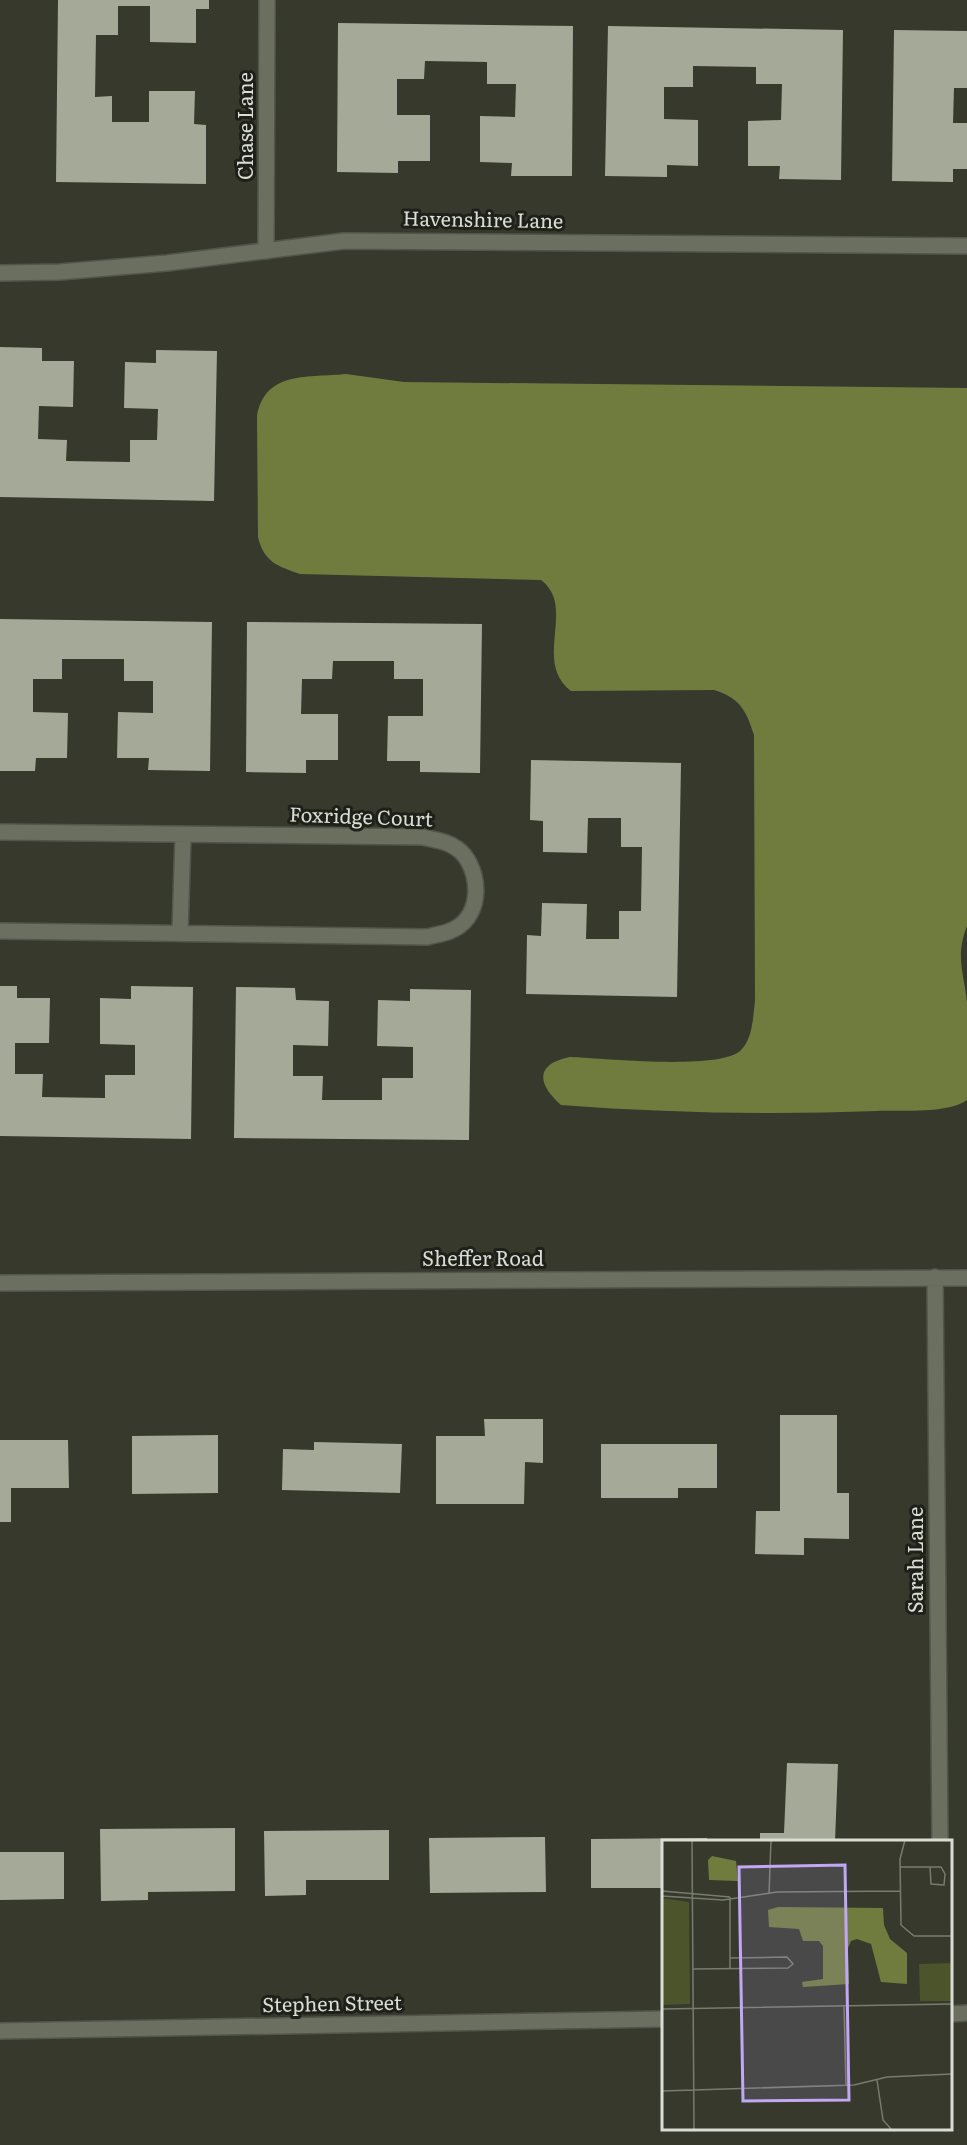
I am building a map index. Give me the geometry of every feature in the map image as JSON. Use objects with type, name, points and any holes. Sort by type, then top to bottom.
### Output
[{"type":"street","name":"Chase Lane","points":[[266,251],[267,0]]},
{"type":"street","name":"Havenshire Lane","points":[[0,273],[60,272],[167,263],[344,241],[967,246]]},
{"type":"street","name":"Foxridge Court","points":[[0,832],[422,837],[444,841],[463,854],[475,874],[477,895],[469,917],[452,931],[427,937],[0,931]]},
{"type":"street","points":[[180,933],[183,835]]},
{"type":"street","name":"Sarah Lane","points":[[935,1277],[939,1840]]},
{"type":"street","name":"Sheffer Road","points":[[0,1283],[967,1278]]},
{"type":"street","points":[[952,2014],[967,2013]]},
{"type":"street","name":"Stephen Street","points":[[0,2031],[662,2019]]},
{"type":"shaded area","points":[[346,374],[404,382],[967,388],[967,926],[963,937],[961,965],[967,1003],[967,1100],[948,1107],[924,1110],[759,1113],[640,1110],[561,1105],[547,1090],[543,1076],[545,1070],[550,1064],[570,1057],[687,1062],[729,1056],[741,1050],[745,1045],[752,1027],[755,1001],[754,735],[741,706],[730,697],[714,690],[571,691],[560,679],[555,665],[555,605],[551,591],[541,580],[300,574],[268,558],[258,537],[257,416],[262,401],[269,391],[291,379]]},
{"type":"building","points":[[58,0],[209,0],[209,9],[196,9],[196,43],[150,42],[150,6],[118,6],[118,35],[96,35],[95,97],[112,96],[112,122],[149,122],[149,91],[195,91],[194,124],[206,125],[206,184],[56,182]]},
{"type":"building","points":[[338,23],[573,26],[572,176],[511,176],[512,163],[480,162],[480,116],[515,117],[516,84],[487,84],[487,62],[425,61],[424,79],[397,79],[397,115],[430,115],[430,161],[398,161],[398,173],[337,172]]},
{"type":"building","points":[[608,26],[843,30],[841,180],[779,179],[780,166],[748,166],[748,121],[781,120],[782,84],[756,84],[756,67],[693,66],[693,87],[664,87],[664,119],[698,120],[698,166],[667,165],[667,177],[605,176]]},
{"type":"building","points":[[894,30],[967,31],[967,88],[954,88],[953,123],[967,123],[967,169],[953,169],[953,182],[892,181]]},
{"type":"building","points":[[0,347],[42,348],[42,361],[74,361],[73,407],[39,406],[38,439],[67,440],[66,461],[130,462],[130,440],[157,440],[158,409],[124,408],[125,362],[156,363],[156,350],[217,351],[214,501],[0,497]]},
{"type":"building","points":[[0,619],[212,622],[210,771],[148,770],[149,758],[117,758],[118,712],[153,713],[153,681],[124,681],[124,659],[62,659],[62,679],[33,679],[33,712],[68,713],[67,758],[36,758],[35,771],[0,771]]},
{"type":"building","points":[[247,622],[482,624],[480,773],[420,772],[420,761],[387,761],[388,716],[423,716],[423,679],[394,679],[394,661],[333,661],[332,679],[302,679],[301,714],[338,714],[338,760],[306,760],[306,773],[246,772]]},
{"type":"building","points":[[531,760],[681,763],[677,997],[526,994],[527,935],[541,936],[542,903],[587,904],[586,939],[619,939],[619,911],[641,911],[642,847],[621,847],[621,818],[588,818],[587,853],[543,852],[543,821],[530,820]]},
{"type":"building","points":[[0,986],[17,986],[17,998],[50,998],[49,1043],[15,1043],[15,1074],[43,1074],[42,1097],[105,1098],[105,1075],[135,1075],[135,1045],[100,1044],[100,998],[131,999],[131,986],[193,987],[191,1139],[0,1136]]},
{"type":"building","points":[[236,987],[295,988],[296,1000],[329,1001],[328,1046],[293,1045],[293,1076],[323,1076],[322,1100],[382,1100],[382,1078],[413,1078],[413,1047],[377,1046],[378,1000],[410,1001],[410,989],[471,990],[469,1140],[234,1138]]},
{"type":"building","points":[[780,1415],[837,1415],[837,1493],[849,1493],[849,1539],[804,1538],[804,1555],[755,1554],[756,1511],[780,1511]]},
{"type":"building","points":[[484,1419],[543,1419],[543,1463],[525,1462],[524,1504],[436,1504],[436,1436],[485,1436]]},
{"type":"building","points":[[218,1435],[218,1493],[132,1494],[132,1436]]},
{"type":"building","points":[[0,1440],[68,1440],[69,1488],[11,1488],[11,1522],[0,1522]]},
{"type":"building","points":[[314,1442],[402,1444],[400,1493],[282,1490],[283,1449],[314,1450]]},
{"type":"building","points":[[601,1444],[717,1444],[717,1488],[678,1488],[678,1498],[601,1498]]},
{"type":"building","points":[[787,1763],[838,1764],[835,1840],[760,1840],[760,1833],[784,1833]]},
{"type":"building","points":[[235,1828],[235,1891],[148,1892],[148,1900],[101,1901],[100,1829]]},
{"type":"building","points":[[389,1830],[389,1880],[306,1880],[306,1895],[265,1896],[264,1831]]},
{"type":"building","points":[[545,1837],[546,1892],[430,1893],[429,1838]]},
{"type":"building","points":[[707,1838],[707,1840],[662,1840],[662,1888],[591,1888],[591,1839]]},
{"type":"building","points":[[0,1852],[64,1852],[64,1899],[0,1900]]}]
